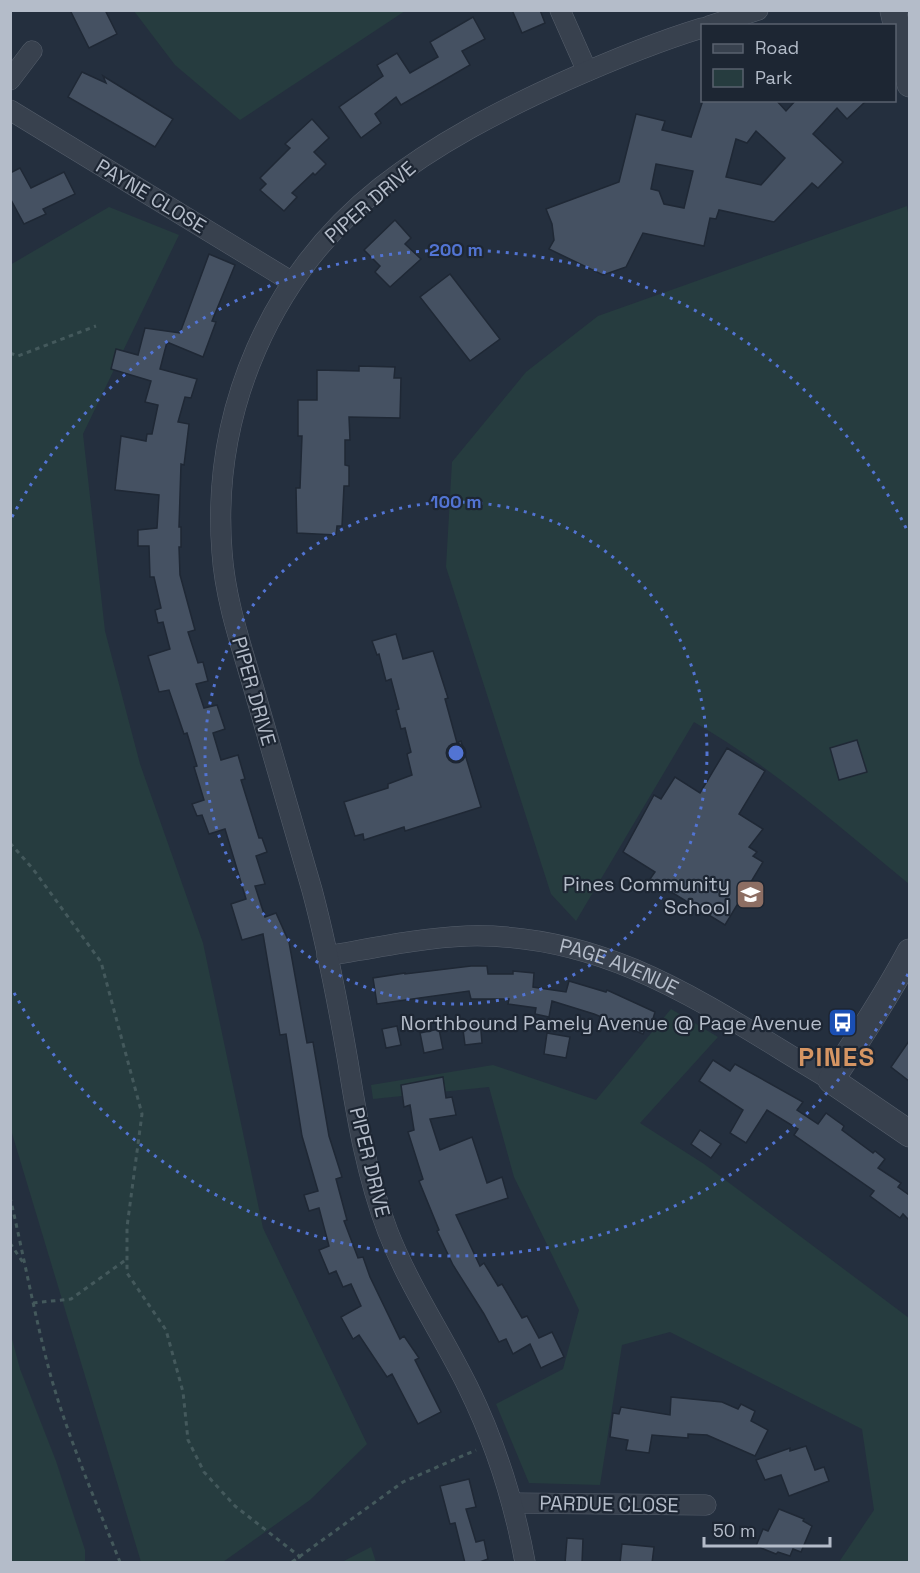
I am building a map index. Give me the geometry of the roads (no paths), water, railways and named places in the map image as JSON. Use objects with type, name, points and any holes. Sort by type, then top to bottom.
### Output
[{"type":"street","points":[[560,10],[587,71]]},
{"type":"street","points":[[715,24],[758,10]]},
{"type":"street","points":[[893,10],[909,84]]},
{"type":"street","name":"PIPER DRIVE","points":[[525,1563],[512,1503],[492,1443],[467,1386],[408,1278],[382,1217],[358,1127],[327,956],[312,892],[236,628],[222,555],[220,519],[222,475],[234,406],[259,342],[292,282],[326,238],[383,186],[420,159],[497,113],[587,71],[701,28]]},
{"type":"street","points":[[10,80],[32,51]]},
{"type":"street","name":"PAYNE CLOSE","points":[[10,110],[292,282]]},
{"type":"street","name":"PAGE AVENUE","points":[[327,956],[425,939],[470,936],[537,941],[578,948],[622,963],[666,983],[831,1080],[909,1134]]},
{"type":"street","points":[[831,1080],[868,1024],[909,952]]},
{"type":"street","name":"PARDUE CLOSE","points":[[512,1503],[706,1505]]},
{"type":"place","name":"Pines Community School","points":[[751,895]]},
{"type":"place","name":"Northbound Pamely Avenue @ Page Avenue","points":[[843,1023]]},
{"type":"district","name":"PINES","points":[[837,1057]]}]
